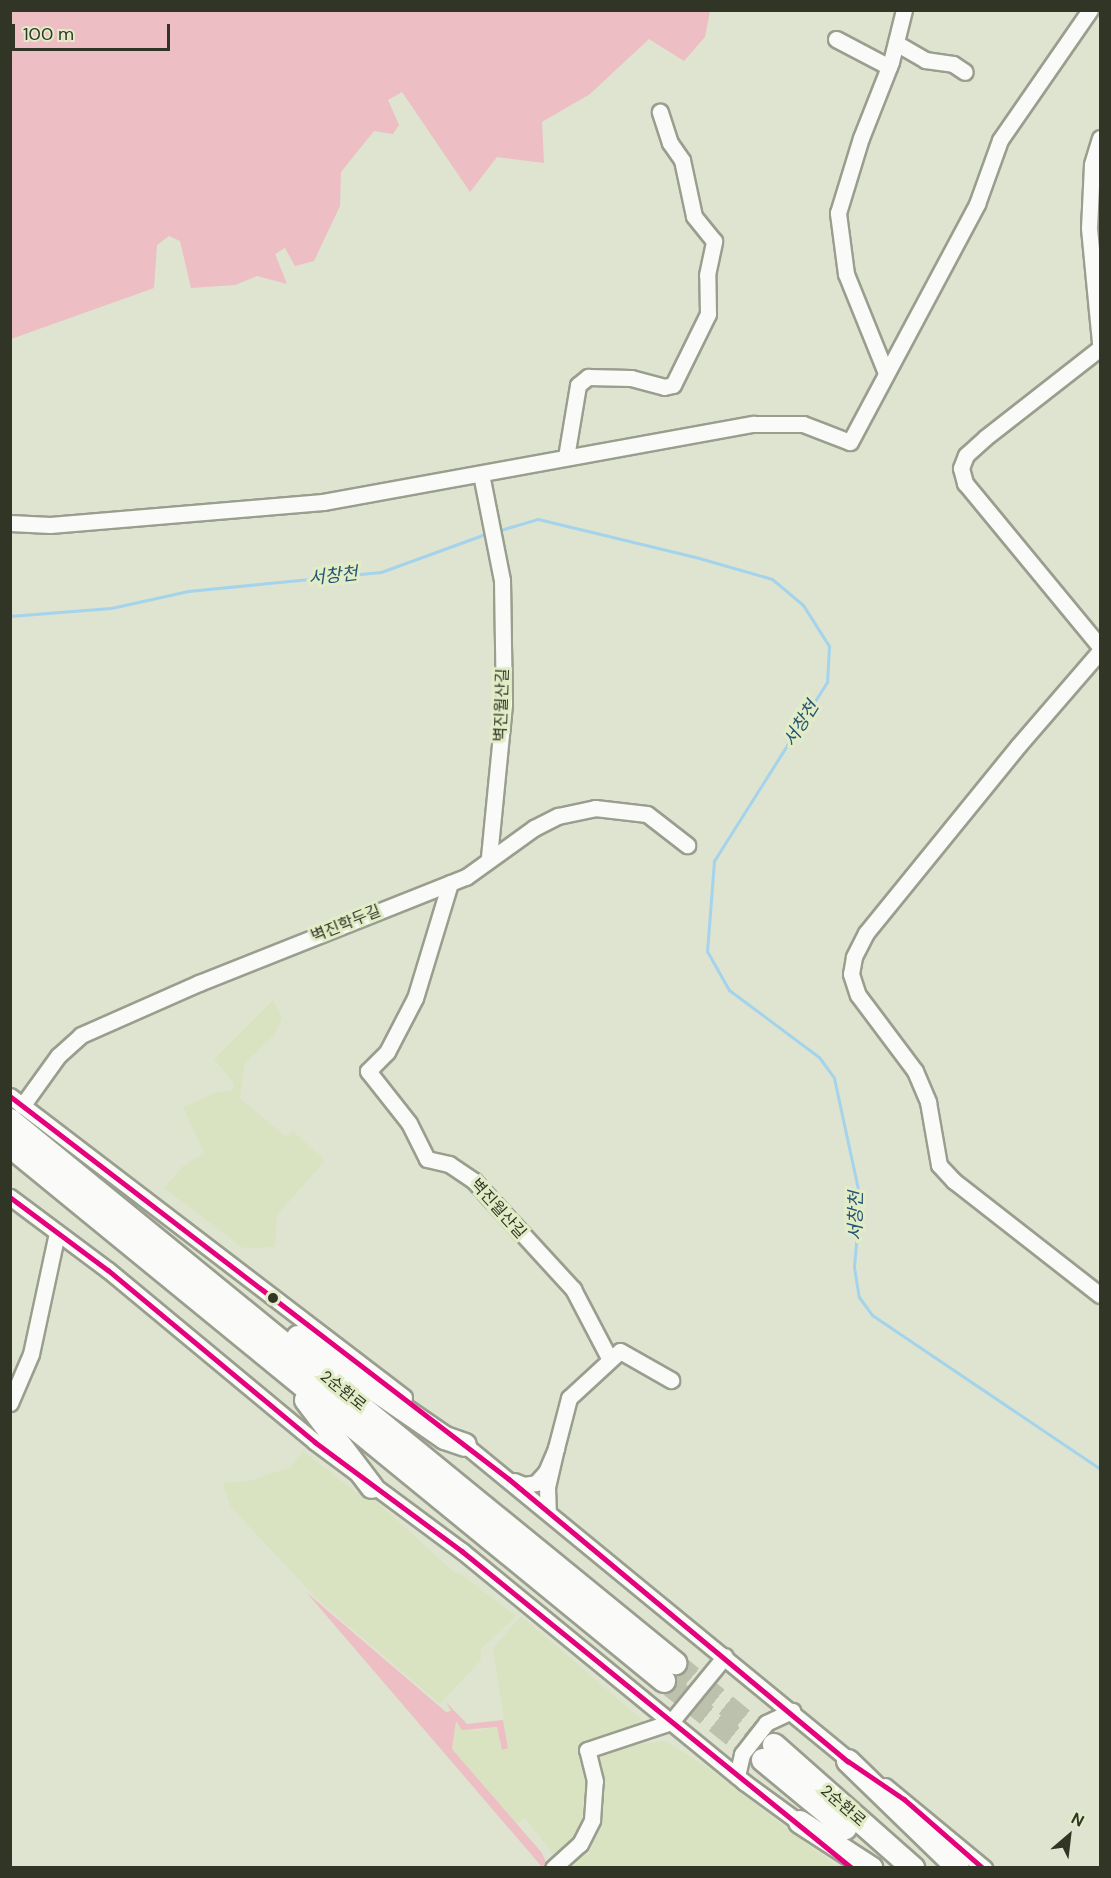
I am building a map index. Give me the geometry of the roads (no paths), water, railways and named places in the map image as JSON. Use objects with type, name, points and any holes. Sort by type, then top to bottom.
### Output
[{"type":"highway","name":"2순환로","points":[[10,1146],[250,1340],[669,1672],[190,1265],[14,1107]]},
{"type":"highway","points":[[190,1265],[445,1438],[465,1445]]},
{"type":"highway","points":[[250,1340],[317,1411],[372,1486]]},
{"type":"highway","name":"2순환로","points":[[893,1868],[768,1753],[913,1868]]},
{"type":"highway","points":[[848,1761],[958,1868]]},
{"type":"highway","points":[[800,1822],[871,1868]]},
{"type":"street","points":[[886,373],[846,274],[838,213],[889,67],[904,10]]},
{"type":"street","points":[[10,523],[51,525],[263,509],[481,474],[566,456],[754,424],[803,424],[850,442],[977,204],[1000,140],[1090,10]]},
{"type":"street","points":[[837,39],[889,67]]},
{"type":"street","points":[[896,44],[925,60],[953,64],[965,72]]},
{"type":"street","points":[[566,456],[578,385],[588,377],[631,378],[664,387],[673,385],[708,314],[707,275],[714,241],[694,216],[682,160],[670,142],[660,112]]},
{"type":"street","points":[[1101,138],[1092,165],[1089,228],[1101,342]]},
{"type":"street","points":[[1101,348],[985,438],[966,455],[961,468],[965,483],[1101,649],[1018,746],[866,933],[854,957],[851,974],[858,995],[915,1071],[928,1102],[939,1165],[954,1181],[1101,1295]]},
{"type":"street","name":"벽진월산길","points":[[481,474],[502,580],[504,704],[489,858]]},
{"type":"street","name":"벽진학두길","points":[[14,1107],[58,1056],[81,1035],[199,983],[450,883],[481,868],[489,858],[550,820],[573,810],[594,808],[647,814],[687,845]]},
{"type":"street","name":"벽진월산길","points":[[450,883],[415,998],[387,1052],[368,1071],[409,1123],[427,1159],[449,1164],[474,1181],[573,1289],[609,1358]]},
{"type":"street","points":[[14,1107],[509,1479],[792,1711],[848,1761],[904,1799],[984,1868]]},
{"type":"street","points":[[10,1197],[108,1270],[372,1486],[462,1551],[737,1776],[800,1822],[853,1868]]},
{"type":"street","points":[[10,1403],[31,1354],[57,1233]]},
{"type":"street","points":[[548,1511],[547,1487],[569,1398],[609,1358],[620,1351],[671,1380]]},
{"type":"street","points":[[509,1479],[524,1485],[536,1483],[546,1472],[556,1448]]},
{"type":"street","points":[[554,1868],[580,1844],[590,1828],[595,1782],[587,1750],[671,1722],[725,1656]]},
{"type":"street","points":[[737,1776],[742,1754],[766,1724],[792,1711]]},
{"type":"waterway","name":"서창천","points":[[497,531],[538,519],[699,558],[772,579],[803,605],[829,646],[827,682],[714,861],[707,951],[729,990],[819,1057],[834,1078],[860,1198],[854,1267],[859,1297],[872,1315],[1100,1469]]},
{"type":"waterway","name":"서창천","points":[[10,616],[111,608],[188,591],[381,572],[488,533]]},
{"type":"tunnel","points":[[675,1663],[774,1745]]},
{"type":"tunnel","points":[[664,1681],[763,1760]]}]
